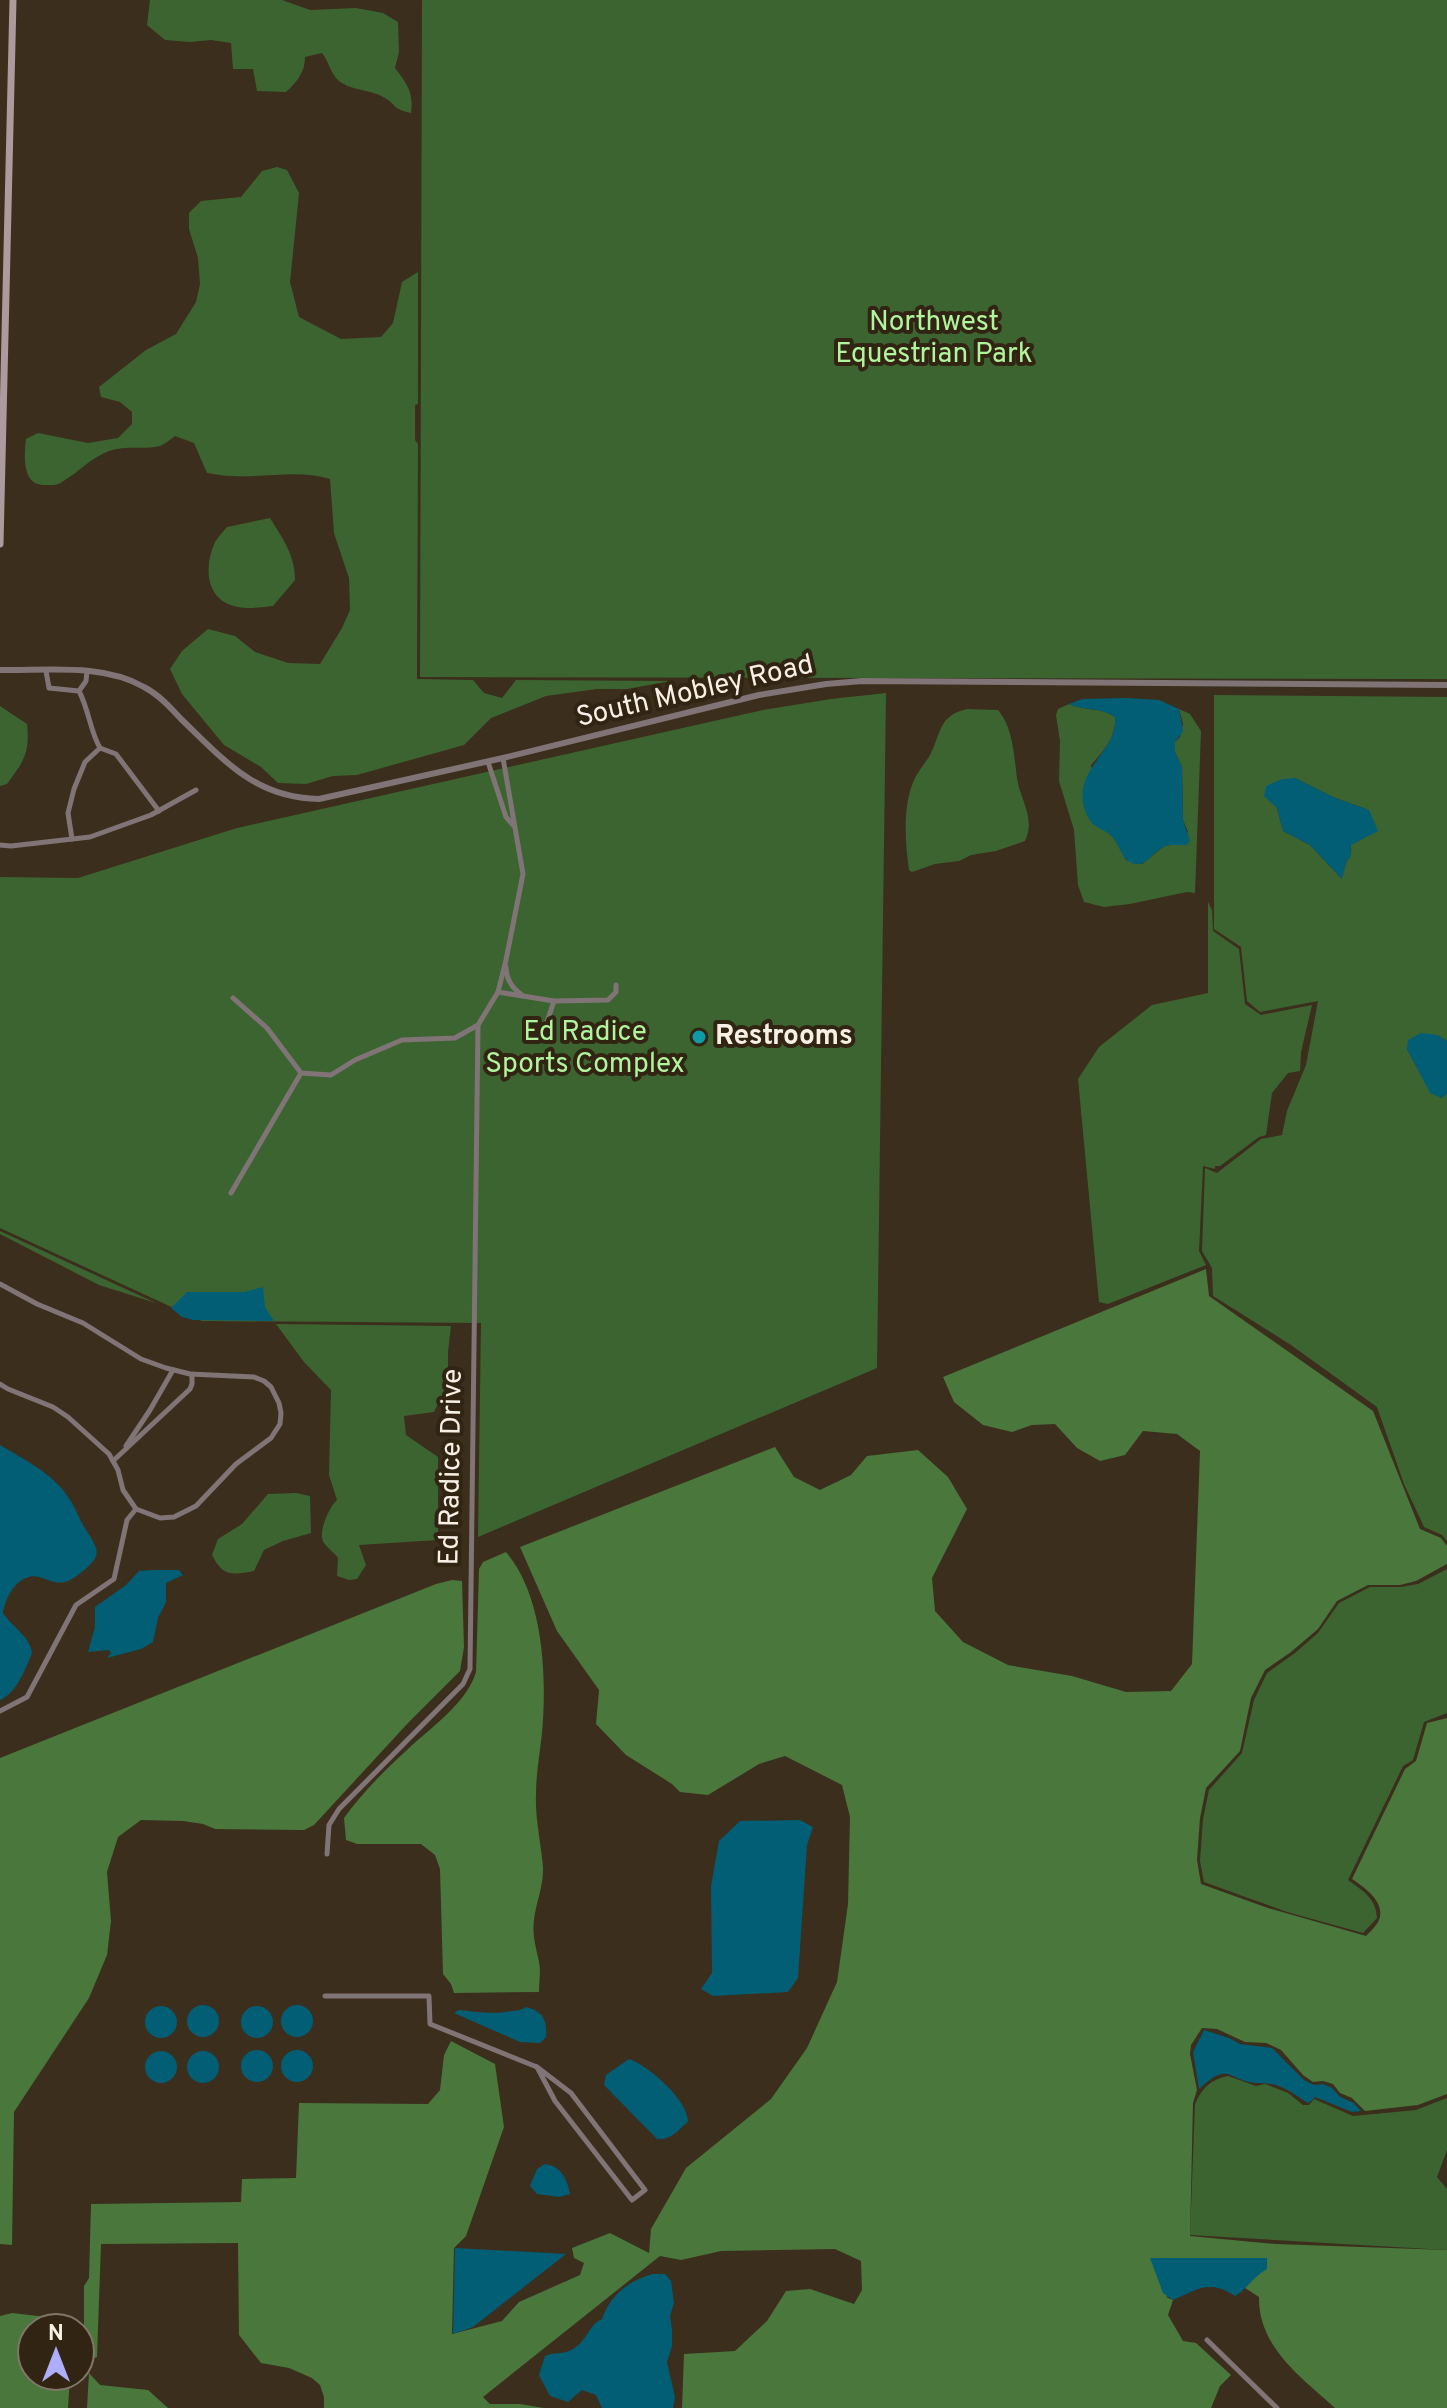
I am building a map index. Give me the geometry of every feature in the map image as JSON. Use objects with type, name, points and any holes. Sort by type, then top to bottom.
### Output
[{"type":"main road","points":[[0,544],[4,250],[13,0]]},
{"type":"street","name":"South Mobley Road","points":[[0,670],[87,671],[129,679],[159,697],[230,766],[249,780],[299,799],[336,797],[759,695],[826,684],[862,681],[1447,685]]},
{"type":"street","points":[[46,671],[49,688],[79,691]]},
{"type":"street","points":[[79,691],[86,681],[87,671]]},
{"type":"street","points":[[79,691],[89,714],[94,739],[100,748],[116,754],[159,811]]},
{"type":"street","points":[[72,839],[68,813],[74,789],[85,762],[100,748]]},
{"type":"street","points":[[233,998],[267,1028],[301,1073],[331,1075],[355,1060],[402,1040],[455,1038],[478,1025],[498,992],[523,874],[503,758]]},
{"type":"street","points":[[488,762],[506,817],[514,827]]},
{"type":"street","points":[[0,845],[90,837],[159,811],[196,790]]},
{"type":"street","points":[[506,960],[506,977],[522,996]]},
{"type":"street","points":[[498,992],[554,1001],[608,1000],[616,992],[616,985]]},
{"type":"street","points":[[538,1028],[547,1022],[554,1001]]},
{"type":"street","name":"Ed Radice Drive","points":[[327,1854],[329,1825],[339,1809],[463,1684],[470,1669],[478,1025]]},
{"type":"street","points":[[231,1193],[301,1073]]},
{"type":"street","points":[[0,1284],[83,1323],[141,1359],[192,1374],[254,1377],[264,1381],[271,1387],[279,1403],[280,1424],[271,1438],[236,1464],[196,1506],[174,1517],[160,1518],[136,1509],[123,1490],[113,1461],[68,1417],[53,1407],[0,1384]]},
{"type":"street","points":[[126,1447],[173,1370]]},
{"type":"street","points":[[113,1461],[190,1389],[192,1374]]},
{"type":"street","points":[[0,1711],[27,1697],[76,1605],[114,1579],[127,1520],[136,1509]]},
{"type":"street","points":[[325,1996],[429,1996],[430,2024],[537,2067],[571,2093],[645,2190],[632,2200],[555,2101],[537,2067]]},
{"type":"street","points":[[1207,2340],[1275,2407]]},
{"type":"green space","points":[[150,0],[282,0],[310,10],[356,8],[383,13],[398,22],[399,52],[395,68],[409,89],[411,113],[398,109],[379,95],[343,84],[322,53],[305,57],[300,76],[286,92],[257,91],[253,69],[233,69],[231,43],[165,40],[147,25]]},
{"type":"green space","name":"Northwest Equestrian Park","points":[[422,0],[1447,0],[1447,679],[420,677]]},
{"type":"green space","points":[[277,167],[287,170],[299,193],[290,282],[299,317],[341,339],[381,337],[393,323],[402,282],[418,272],[418,404],[415,405],[415,440],[418,444],[417,679],[473,680],[484,693],[502,698],[516,680],[671,681],[627,689],[597,689],[546,696],[491,718],[464,745],[357,775],[333,776],[306,784],[278,783],[261,767],[224,745],[182,694],[170,669],[182,651],[208,629],[235,636],[255,652],[288,663],[320,664],[350,610],[349,578],[334,533],[330,479],[306,475],[226,476],[207,473],[194,443],[175,436],[160,446],[109,451],[60,483],[44,485],[37,484],[28,475],[26,439],[38,433],[88,443],[118,438],[132,424],[132,412],[120,402],[101,397],[99,387],[146,350],[176,334],[196,302],[200,284],[198,258],[189,229],[189,213],[201,201],[241,197],[262,171]]},
{"type":"green space","points":[[270,518],[291,555],[295,580],[273,606],[244,608],[224,602],[212,589],[210,580],[209,561],[215,542],[227,527]]},
{"type":"green space","name":"Ed Radice Sports Complex","points":[[886,693],[877,1368],[478,1537],[481,1323],[202,1321],[0,1228],[0,877],[78,878],[237,828],[763,710]]},
{"type":"green space","points":[[1214,695],[1447,697],[1447,1041],[1437,1035],[1407,1049],[1441,1098],[1447,1093],[1447,1541],[1442,1535],[1424,1527],[1404,1484],[1377,1407],[1291,1345],[1213,1296],[1212,1268],[1202,1251],[1205,1168],[1217,1173],[1261,1139],[1282,1135],[1287,1111],[1306,1065],[1318,1001],[1260,1012],[1247,1001],[1241,947],[1214,929]],"holes":[[[1295,778],[1369,810],[1351,844],[1350,858],[1341,878],[1310,845],[1283,831],[1277,808]]]},
{"type":"green space","points":[[1069,704],[1115,717],[1111,737],[1091,765],[1102,828],[1114,838],[1126,860],[1142,864],[1164,846],[1177,844],[1188,832],[1183,820],[1182,767],[1175,752],[1175,742],[1180,737],[1183,724],[1179,709],[1190,714],[1201,731],[1195,893],[1104,907],[1084,902],[1078,885],[1074,830],[1059,781],[1060,741],[1056,715],[1058,709]]},
{"type":"green space","points":[[0,706],[27,724],[28,734],[22,763],[7,784],[0,786]]},
{"type":"green space","points":[[967,709],[998,710],[1007,725],[1028,817],[1028,833],[1025,841],[996,851],[912,872],[909,870],[906,835],[908,798],[912,786],[942,726],[951,716]]},
{"type":"green space","points":[[1208,902],[1212,910],[1213,931],[1239,949],[1245,1004],[1261,1015],[1312,1005],[1301,1052],[1300,1071],[1288,1073],[1272,1093],[1266,1135],[1220,1166],[1215,1166],[1215,1169],[1203,1166],[1199,1251],[1206,1265],[1108,1304],[1099,1302],[1078,1079],[1099,1047],[1152,1005],[1208,993]]},
{"type":"green space","points":[[0,1231],[156,1303],[99,1285],[0,1234]]},
{"type":"green space","points":[[1206,1269],[1209,1296],[1373,1411],[1420,1529],[1441,1538],[1447,1546],[1447,1564],[1416,1581],[1400,1585],[1368,1585],[1337,1601],[1318,1629],[1265,1670],[1251,1698],[1240,1751],[1206,1788],[1197,1860],[1201,1884],[1268,1908],[1366,1936],[1379,1920],[1379,1907],[1373,1896],[1352,1879],[1405,1769],[1416,1761],[1427,1723],[1447,1718],[1447,2094],[1418,2105],[1365,2111],[1333,2084],[1313,2082],[1303,2075],[1281,2050],[1266,2043],[1245,2042],[1217,2029],[1202,2028],[1191,2045],[1190,2054],[1197,2090],[1193,2103],[1190,2236],[1276,2244],[1447,2250],[1447,2408],[1335,2408],[1284,2360],[1266,2331],[1259,2297],[1245,2288],[1267,2259],[1166,2297],[1173,2300],[1168,2315],[1183,2341],[1196,2343],[1231,2375],[1220,2386],[1211,2408],[682,2408],[684,2354],[735,2351],[767,2321],[786,2291],[810,2289],[854,2304],[862,2290],[861,2261],[835,2249],[721,2251],[681,2260],[660,2256],[483,2397],[490,2404],[544,2408],[324,2408],[320,2385],[312,2378],[289,2368],[261,2363],[239,2335],[238,2243],[101,2244],[96,2357],[96,2312],[84,2312],[84,2286],[89,2278],[91,2204],[241,2202],[242,2179],[296,2178],[299,2103],[428,2104],[440,2090],[444,2055],[451,2041],[495,2064],[504,2127],[466,2236],[454,2248],[452,2334],[502,2321],[519,2302],[580,2275],[584,2263],[574,2258],[572,2248],[610,2233],[649,2253],[651,2229],[686,2168],[771,2099],[807,2048],[837,1982],[848,1904],[850,1817],[842,1785],[785,1756],[759,1764],[708,1795],[680,1792],[626,1755],[596,1724],[599,1690],[557,1631],[520,1547],[775,1447],[794,1477],[820,1490],[851,1475],[867,1456],[918,1450],[948,1477],[967,1509],[932,1578],[935,1611],[963,1642],[1008,1665],[1072,1676],[1126,1692],[1171,1691],[1192,1664],[1200,1451],[1177,1434],[1143,1431],[1125,1455],[1100,1461],[1077,1448],[1055,1424],[1032,1425],[1012,1432],[983,1425],[954,1402],[943,1377]]},
{"type":"green space","points":[[276,1324],[451,1326],[448,1382],[434,1412],[404,1416],[406,1435],[438,1457],[438,1540],[359,1545],[366,1565],[357,1579],[337,1576],[338,1558],[322,1539],[328,1514],[337,1500],[329,1475],[331,1390],[304,1362]]},
{"type":"green space","points":[[268,1494],[310,1496],[311,1533],[264,1550],[254,1571],[224,1571],[212,1555],[218,1539],[242,1524]]},
{"type":"green space","points":[[506,1552],[519,1570],[528,1591],[543,1663],[542,1733],[536,1803],[543,1874],[534,1925],[540,1965],[539,1992],[454,1993],[443,1974],[440,1869],[435,1855],[421,1844],[357,1844],[346,1840],[344,1818],[382,1774],[465,1694],[476,1672],[479,1569],[483,1562]]},
{"type":"green space","points":[[1447,1569],[1447,1713],[1424,1722],[1413,1760],[1403,1766],[1348,1880],[1371,1900],[1377,1918],[1363,1933],[1287,1912],[1204,1882],[1200,1861],[1209,1790],[1242,1753],[1254,1700],[1267,1673],[1318,1633],[1339,1603],[1370,1587],[1418,1584]]},
{"type":"green space","points":[[452,1580],[462,1581],[464,1647],[460,1671],[314,1825],[304,1830],[215,1829],[183,1821],[141,1820],[118,1837],[107,1872],[111,1921],[107,1955],[89,1998],[14,2112],[12,2245],[0,2244],[0,1758]]},
{"type":"green space","points":[[1228,2076],[1256,2086],[1265,2084],[1288,2093],[1303,2105],[1309,2105],[1314,2099],[1353,2116],[1416,2110],[1447,2098],[1447,2150],[1437,2177],[1447,2189],[1447,2250],[1190,2235],[1195,2104],[1208,2085]]},
{"type":"green space","points":[[16,2313],[16,2392],[69,2392],[68,2408],[0,2408],[0,2316]]},
{"type":"green space","points":[[96,2381],[100,2385],[148,2390],[168,2408],[87,2408],[88,2392],[96,2392]]},
{"type":"water","points":[[1082,699],[1159,700],[1179,709],[1183,731],[1175,742],[1175,752],[1182,767],[1183,820],[1190,841],[1186,845],[1165,846],[1141,864],[1128,861],[1110,835],[1091,822],[1083,803],[1087,776],[1109,742],[1115,717],[1069,704]]},
{"type":"water","points":[[1295,778],[1369,810],[1378,831],[1351,845],[1342,879],[1310,845],[1283,831],[1277,808],[1264,796],[1266,786],[1282,779]]},
{"type":"water","points":[[1421,1033],[1437,1035],[1447,1041],[1447,1093],[1442,1098],[1430,1093],[1407,1049],[1408,1040]]},
{"type":"water","points":[[263,1287],[265,1307],[274,1321],[193,1320],[182,1317],[171,1308],[187,1292],[244,1292]]},
{"type":"water","points":[[0,1445],[58,1484],[72,1503],[97,1552],[93,1562],[70,1580],[55,1582],[32,1576],[21,1580],[10,1592],[3,1613],[24,1637],[32,1653],[16,1686],[0,1700]]},
{"type":"water","points":[[179,1570],[183,1575],[166,1583],[166,1602],[158,1618],[153,1642],[141,1649],[107,1658],[111,1653],[109,1650],[88,1652],[95,1627],[95,1607],[126,1585],[139,1571]]},
{"type":"water","points":[[800,1820],[813,1827],[807,1845],[798,1978],[788,1992],[713,1996],[701,1989],[712,1973],[711,1886],[719,1841],[740,1821]]},
{"type":"water","points":[[203,2005],[214,2010],[219,2021],[214,2032],[203,2037],[192,2032],[187,2021],[192,2010]]},
{"type":"water","points":[[297,2005],[308,2010],[313,2021],[308,2032],[297,2037],[286,2032],[281,2021],[286,2010]]},
{"type":"water","points":[[161,2006],[172,2011],[177,2022],[172,2033],[161,2038],[150,2033],[145,2022],[150,2011]]},
{"type":"water","points":[[257,2006],[268,2011],[273,2022],[268,2033],[257,2038],[246,2033],[241,2022],[246,2011]]},
{"type":"water","points":[[526,2007],[537,2011],[545,2021],[546,2037],[540,2043],[520,2042],[454,2013],[459,2010],[500,2013]]},
{"type":"water","points":[[1204,2030],[1240,2044],[1272,2048],[1304,2080],[1332,2088],[1361,2111],[1352,2112],[1315,2097],[1309,2103],[1279,2086],[1247,2081],[1228,2074],[1209,2080],[1199,2089],[1193,2052]]},
{"type":"water","points":[[257,2050],[268,2055],[273,2066],[268,2077],[257,2082],[246,2077],[241,2066],[246,2055]]},
{"type":"water","points":[[297,2050],[308,2055],[313,2066],[308,2077],[297,2082],[286,2077],[281,2066],[286,2055]]},
{"type":"water","points":[[161,2051],[172,2056],[177,2067],[172,2078],[161,2083],[150,2078],[145,2067],[150,2056]]},
{"type":"water","points":[[203,2051],[214,2056],[219,2067],[214,2078],[203,2083],[192,2078],[187,2067],[192,2056]]},
{"type":"water","points":[[629,2059],[656,2076],[682,2104],[688,2122],[670,2137],[657,2139],[604,2085],[606,2075]]},
{"type":"water","points":[[545,2164],[555,2167],[562,2174],[570,2194],[559,2197],[537,2194],[530,2186],[537,2169]]},
{"type":"water","points":[[455,2248],[566,2254],[473,2327],[453,2334]]},
{"type":"water","points":[[1150,2258],[1267,2258],[1267,2269],[1235,2296],[1211,2287],[1197,2289],[1173,2300],[1163,2293]]},
{"type":"water","points":[[652,2274],[665,2274],[671,2281],[674,2303],[670,2316],[672,2346],[667,2362],[675,2397],[673,2408],[602,2408],[596,2395],[582,2390],[568,2402],[550,2396],[539,2375],[545,2356],[568,2352],[576,2347],[594,2324],[602,2319],[621,2290]]},
{"type":"place","name":"Restrooms","points":[[699,1037]]}]
